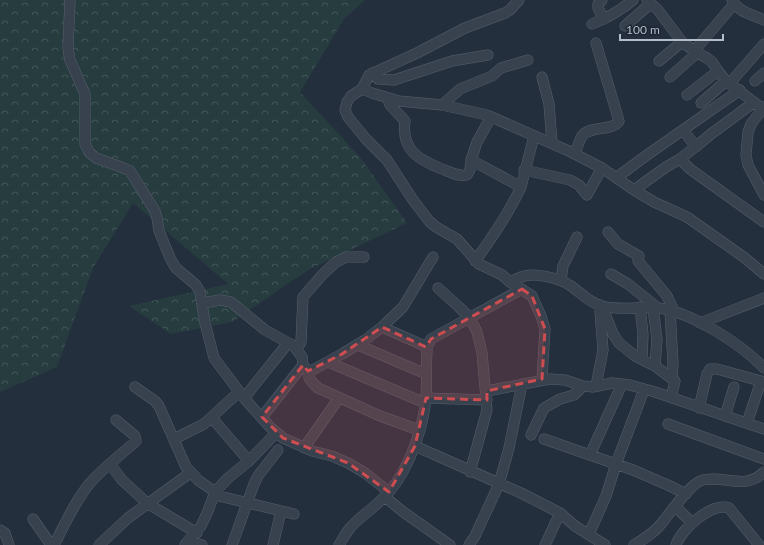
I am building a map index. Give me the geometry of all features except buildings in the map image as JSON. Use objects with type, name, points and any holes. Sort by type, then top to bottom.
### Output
[{"type":"street","points":[[70,0],[68,48],[70,60],[85,94],[85,144],[89,152],[96,158],[130,172],[155,211],[159,231],[171,260],[176,268],[196,285],[200,292],[212,355],[241,395],[276,433],[304,448],[320,454],[332,456],[365,473],[387,494],[397,508],[450,545]]},
{"type":"street","points":[[519,0],[510,10],[505,13],[465,28],[417,53],[372,73],[367,77],[362,89],[351,96],[346,104],[346,112],[349,121],[387,160],[413,200],[436,228],[457,239],[475,261],[497,272],[532,296],[545,329],[542,380]]},
{"type":"street","points":[[602,0],[598,4],[598,8],[604,19]]},
{"type":"street","points":[[592,24],[617,12],[633,0]]},
{"type":"street","points":[[625,26],[648,2],[658,10],[682,42],[712,62],[728,82],[763,109],[751,124],[748,132],[746,155],[748,165],[764,195]]},
{"type":"street","points":[[670,78],[696,52],[733,2],[745,13],[764,20]]},
{"type":"street","points":[[659,60],[682,42]]},
{"type":"street","points":[[575,154],[583,134],[616,124],[620,121],[596,43]]},
{"type":"street","points":[[701,103],[728,82],[764,44]]},
{"type":"street","points":[[372,73],[378,79],[394,80],[452,61],[488,55]]},
{"type":"street","points":[[442,105],[460,89],[492,76],[501,68],[528,60]]},
{"type":"street","points":[[687,95],[718,71]]},
{"type":"street","points":[[755,81],[764,73]]},
{"type":"street","points":[[542,77],[549,104],[552,143]]},
{"type":"street","points":[[362,89],[399,101],[442,105],[491,116],[552,143],[602,168],[654,202],[687,217],[745,258],[764,274]]},
{"type":"street","points":[[616,178],[740,90]]},
{"type":"street","points":[[389,98],[391,106],[404,119],[406,140],[415,154],[420,159],[444,170],[463,176],[467,175],[469,172],[476,142],[491,116]]},
{"type":"street","points":[[634,190],[680,159],[710,134],[754,103]]},
{"type":"street","points":[[683,130],[696,147]]},
{"type":"street","points":[[475,261],[503,219],[521,187],[524,170],[534,136]]},
{"type":"street","points":[[680,159],[690,169],[764,222]]},
{"type":"street","points":[[471,160],[521,187]]},
{"type":"street","points":[[524,170],[570,180],[579,185],[588,195],[602,168]]},
{"type":"street","points":[[608,232],[618,244],[639,256],[638,261],[669,299],[672,311],[672,378]]},
{"type":"street","points":[[561,280],[563,266],[577,237]]},
{"type":"street","points":[[297,349],[301,342],[303,297],[322,275],[336,262],[346,257],[364,258]]},
{"type":"street","points":[[262,417],[306,368],[328,362],[358,345],[382,327],[403,308],[434,257]]},
{"type":"street","points":[[611,274],[628,284],[655,308],[657,339],[655,366]]},
{"type":"street","points":[[510,282],[521,277],[548,277],[561,280],[600,305],[613,307],[655,308],[672,311],[700,323],[740,348],[764,368]]},
{"type":"street","points":[[438,288],[470,318],[480,343],[487,396],[486,419],[470,472]]},
{"type":"street","points":[[339,545],[351,526],[387,494],[402,474],[415,446],[420,430],[425,401],[427,347],[431,339],[522,289]]},
{"type":"street","points":[[700,323],[764,298]]},
{"type":"street","points":[[203,303],[220,300],[231,302],[265,330],[297,349],[302,357],[309,378],[318,388],[380,416],[420,430]]},
{"type":"street","points":[[600,305],[606,314],[615,338],[632,354],[655,366],[672,378],[675,382],[671,398]]},
{"type":"street","points":[[596,386],[603,344],[600,305]]},
{"type":"street","points":[[640,307],[643,334],[642,360]]},
{"type":"street","points":[[382,327],[427,347]]},
{"type":"street","points":[[174,439],[195,430],[241,395],[288,343]]},
{"type":"street","points":[[358,345],[426,374]]},
{"type":"street","points":[[328,362],[425,401],[487,396],[522,384],[542,380],[560,379],[591,387],[608,383],[622,384],[644,389],[764,429]]},
{"type":"street","points":[[699,408],[707,374],[710,369],[762,381],[747,423]]},
{"type":"street","points":[[469,545],[478,531],[499,484],[509,448],[522,384]]},
{"type":"street","points":[[590,455],[622,384]]},
{"type":"street","points":[[531,435],[544,408],[560,399],[574,395],[583,386]]},
{"type":"street","points":[[724,416],[734,386]]},
{"type":"street","points":[[136,387],[155,401],[159,406],[179,454],[190,473],[219,496],[294,514]]},
{"type":"street","points":[[589,534],[606,496],[616,464],[644,389]]},
{"type":"street","points":[[304,448],[339,398]]},
{"type":"street","points":[[212,418],[249,461]]},
{"type":"street","points":[[54,545],[90,483],[137,440],[135,436],[116,420]]},
{"type":"street","points":[[668,424],[764,459]]},
{"type":"street","points":[[186,543],[197,532],[208,511],[215,492],[228,478],[249,461],[276,433]]},
{"type":"street","points":[[544,439],[616,464],[686,494]]},
{"type":"street","points":[[415,446],[470,472],[521,493],[560,513],[575,526],[605,545]]},
{"type":"street","points":[[232,545],[258,476],[278,450]]},
{"type":"street","points":[[110,464],[122,480],[147,503],[197,532]]},
{"type":"street","points":[[634,545],[649,535],[660,525],[695,484],[703,480],[749,482],[764,472]]},
{"type":"street","points":[[99,545],[128,518],[190,473]]},
{"type":"street","points":[[675,506],[692,523]]},
{"type":"street","points":[[676,545],[679,538],[692,523],[701,516],[718,508],[727,507],[759,545]]},
{"type":"street","points":[[273,545],[281,511]]},
{"type":"street","points":[[545,545],[560,513]]},
{"type":"street","points":[[33,519],[51,545]]},
{"type":"street","points":[[0,530],[5,533],[9,545]]},
{"type":"street","points":[[186,543],[202,545]]},
{"type":"highlighted area","points":[[522,289],[532,296],[545,329],[542,379],[487,391],[487,400],[426,398],[415,446],[389,492],[348,463],[283,438],[262,417],[303,365],[308,371],[342,354],[382,327],[426,347],[431,339]]},
{"type":"green space","points":[[0,0],[365,0],[344,19],[300,92],[360,157],[407,223],[308,270],[232,322],[171,334],[129,306],[228,284],[133,203],[93,268],[57,367],[0,392]]}]
